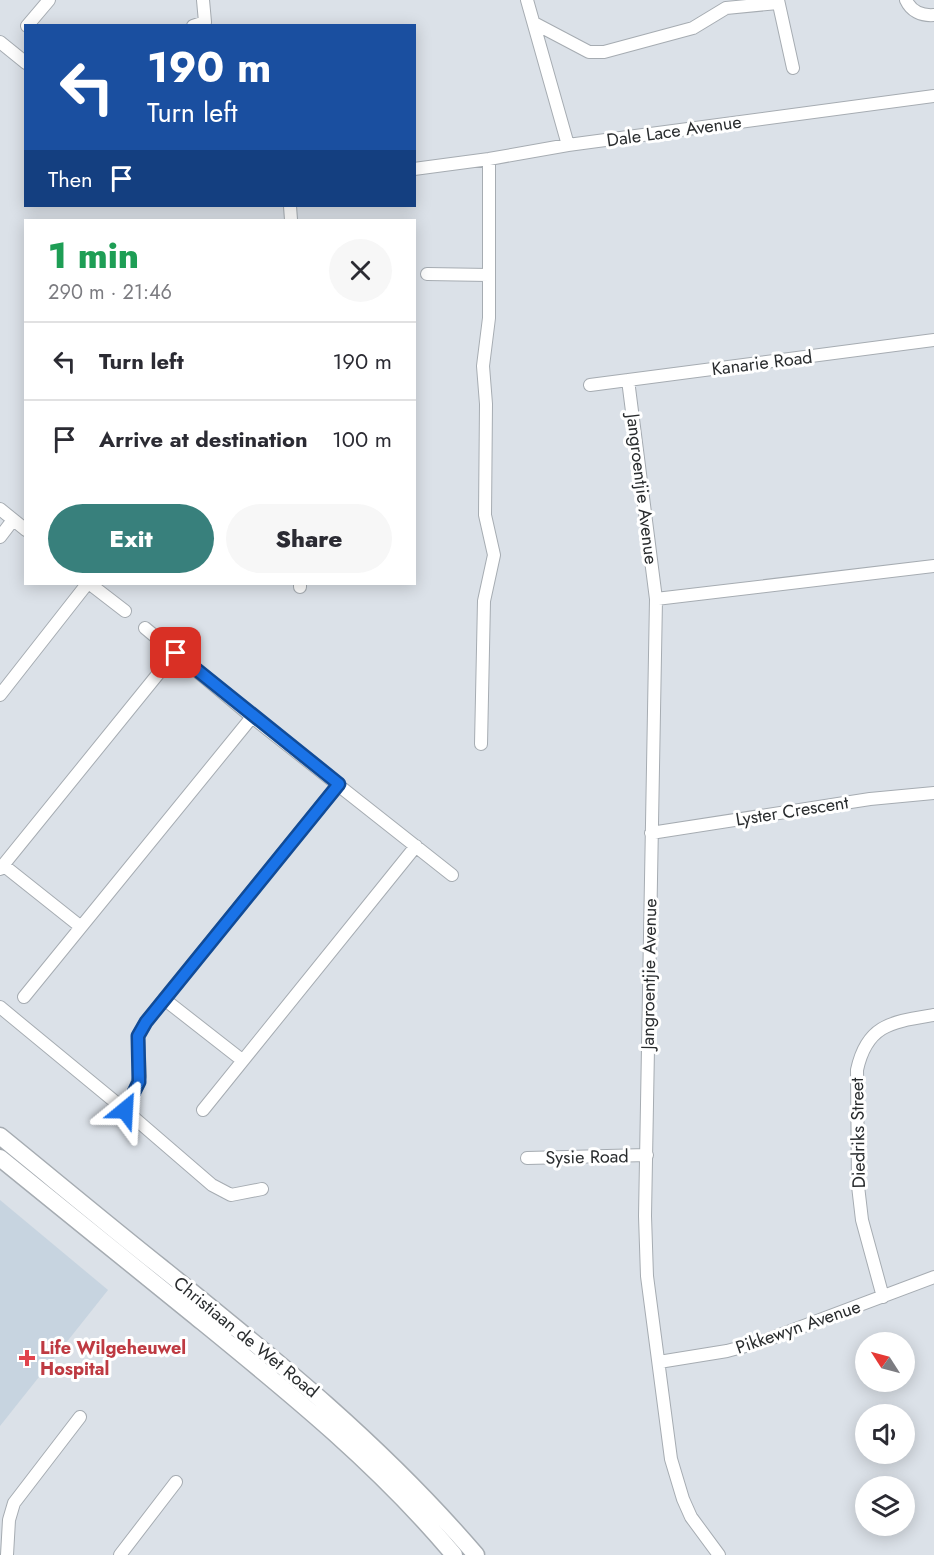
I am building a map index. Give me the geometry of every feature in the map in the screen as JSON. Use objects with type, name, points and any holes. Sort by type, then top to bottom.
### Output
[{"type":"main road","name":"Christiaan de Wet Road","points":[[0,1136],[337,1412],[439,1511],[476,1555]]},
{"type":"main road","name":"Christiaan de Wet Road","points":[[0,1158],[306,1407],[380,1475],[429,1525],[454,1555]]},
{"type":"street","points":[[29,24],[50,0]]},
{"type":"street","points":[[203,0],[204,24]]},
{"type":"street","points":[[527,0],[568,146]]},
{"type":"street","points":[[906,0],[910,8],[918,13],[934,15]]},
{"type":"street","points":[[534,23],[589,52],[604,52],[693,28],[726,8],[778,1],[793,68]]},
{"type":"street","points":[[0,42],[24,61]]},
{"type":"street","name":"Dale Lace Avenue","points":[[416,170],[568,146],[934,96]]},
{"type":"street","points":[[482,744],[484,601],[494,555],[485,515],[486,404],[483,366],[489,318],[489,159]]},
{"type":"street","points":[[427,274],[489,275]]},
{"type":"street","name":"Kanarie Road","points":[[590,385],[934,340]]},
{"type":"street","name":"Jangroentjie Avenue","points":[[628,380],[656,599],[651,833],[647,1276],[671,1459],[691,1517],[719,1555]]},
{"type":"street","points":[[0,509],[24,528]]},
{"type":"street","points":[[0,537],[14,520]]},
{"type":"street","points":[[656,599],[934,566]]},
{"type":"street","points":[[0,694],[87,585]]},
{"type":"street","points":[[89,585],[125,611]]},
{"type":"street","points":[[145,628],[252,717],[452,874]]},
{"type":"street","points":[[81,927],[2,867],[176,653]]},
{"type":"street","points":[[24,997],[252,717]]},
{"type":"street","points":[[125,1110],[135,1092],[140,1076],[138,1036],[146,1022],[339,784]]},
{"type":"street","name":"Lyster Crescent","points":[[651,833],[870,799],[934,793]]},
{"type":"street","points":[[203,1110],[416,846]]},
{"type":"street","points":[[164,999],[242,1060]]},
{"type":"street","points":[[0,1007],[212,1185],[231,1195],[262,1189]]},
{"type":"street","name":"Diedriks Street","points":[[883,1297],[862,1220],[858,1186],[857,1070],[866,1043],[885,1026],[898,1021],[934,1015]]},
{"type":"street","name":"Sysie Road","points":[[527,1158],[647,1155]]},
{"type":"street","name":"Pikkewyn Avenue","points":[[659,1362],[727,1351],[764,1341],[934,1277]]},
{"type":"street","points":[[7,1555],[9,1520],[14,1503],[80,1417]]},
{"type":"street","points":[[120,1555],[176,1482]]},
{"type":"shaded area","name":"Life Wilgeheuwel Hospital","points":[[0,1200],[108,1290],[0,1426]]},
{"type":"place","name":"Life Wilgeheuwel Hospital","points":[[27,1358]]},
{"type":"route","points":[[125,1110],[139,1082],[138,1036],[146,1022],[339,784],[252,717],[176,653]]}]
